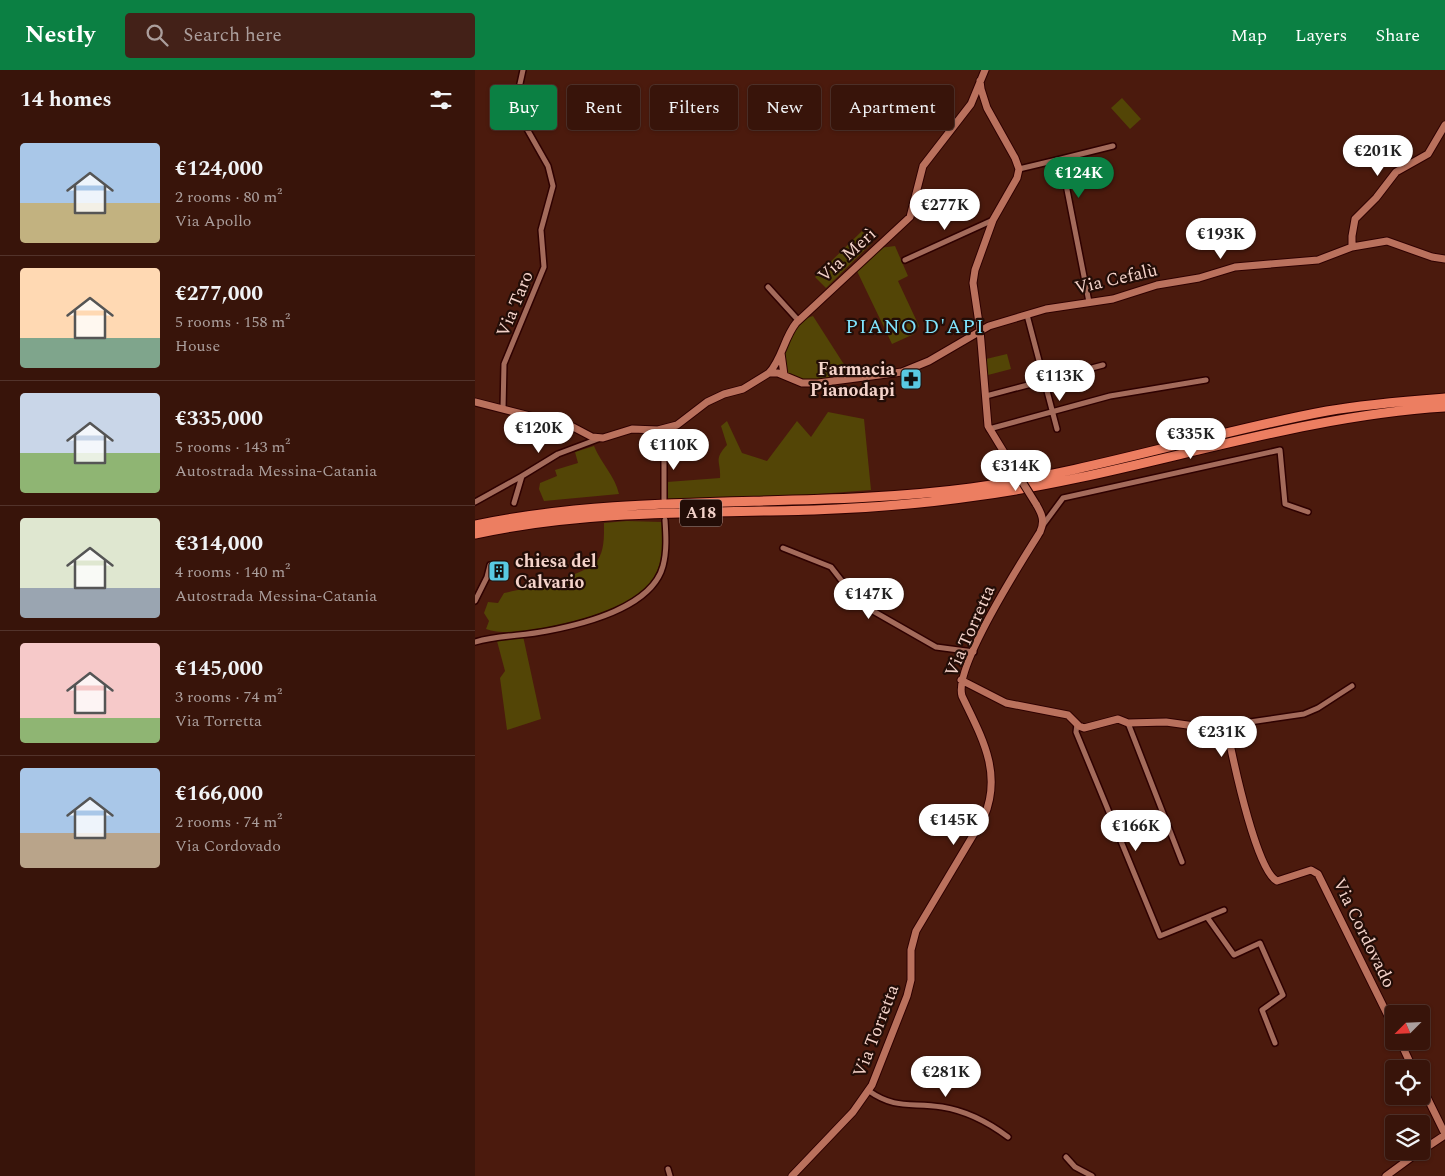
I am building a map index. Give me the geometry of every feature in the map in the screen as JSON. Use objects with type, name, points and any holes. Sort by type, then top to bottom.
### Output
[{"type":"highway","name":"A18","points":[[475,525],[519,516],[589,508],[878,498],[974,487],[1068,470],[1328,411],[1385,403],[1445,398]]},
{"type":"highway","name":"A18","points":[[475,534],[590,517],[878,507],[976,496],[1061,481],[1330,420],[1377,413],[1445,407]]},
{"type":"street","name":"Via Taro","points":[[503,409],[504,364],[545,267],[541,230],[553,186],[548,166],[527,129],[516,102],[523,70]]},
{"type":"street","name":"Via Merì","points":[[769,373],[790,331],[798,320],[910,216],[923,166],[971,104],[985,70]]},
{"type":"street","points":[[980,81],[987,108],[1015,158],[1019,169],[1017,178],[993,220],[975,270],[973,284],[980,330],[989,429],[1037,504],[1042,514],[1043,525]]},
{"type":"street","points":[[971,104],[981,102],[987,108]]},
{"type":"street","points":[[1353,247],[1352,236],[1355,219],[1377,198],[1396,172],[1428,154],[1445,125]]},
{"type":"street","points":[[1019,169],[1113,146]]},
{"type":"street","points":[[1061,159],[1089,302]]},
{"type":"street","points":[[905,260],[993,220]]},
{"type":"street","name":"Via Cefalù","points":[[769,373],[781,374],[802,383],[818,383],[902,372],[929,361],[980,330],[997,323],[1027,315],[1113,298],[1157,285],[1199,278],[1235,267],[1318,260],[1374,241],[1387,241],[1432,257],[1445,259]]},
{"type":"street","points":[[768,287],[798,320]]},
{"type":"street","points":[[1027,315],[1057,430]]},
{"type":"street","points":[[781,374],[782,348]]},
{"type":"street","points":[[777,359],[781,374]]},
{"type":"street","points":[[986,396],[1103,365]]},
{"type":"street","points":[[475,502],[558,454],[598,438],[632,429],[658,430],[677,425],[715,397],[743,389],[769,373]]},
{"type":"street","points":[[989,429],[1110,396],[1206,380]]},
{"type":"street","points":[[475,402],[573,426],[598,438]]},
{"type":"street","points":[[664,500],[664,441],[670,428]]},
{"type":"street","points":[[658,430],[664,441]]},
{"type":"street","name":"Via Torretta","points":[[792,1176],[853,1112],[869,1091],[907,996],[911,980],[913,942],[916,931],[984,817],[989,804],[988,751],[962,696],[960,689],[961,680],[1009,580],[1043,525],[1063,498],[1280,450],[1285,504],[1308,512]]},
{"type":"street","points":[[513,503],[522,476]]},
{"type":"street","points":[[475,642],[548,631],[573,625],[622,608],[634,601],[653,584],[663,566],[665,520]]},
{"type":"street","points":[[783,548],[831,567],[859,603],[936,647],[974,652]]},
{"type":"street","points":[[475,601],[487,577],[489,565]]},
{"type":"street","points":[[961,680],[1006,703],[1068,715],[1084,728],[1118,719],[1128,723],[1166,722],[1216,729],[1222,732],[1229,725],[1304,714],[1318,708],[1352,686]]},
{"type":"street","points":[[1128,723],[1182,862]]},
{"type":"street","points":[[1077,724],[1075,732],[1160,936],[1224,910]]},
{"type":"street","name":"Via Cordovado","points":[[1222,732],[1230,744],[1259,851],[1270,874],[1277,880],[1311,870],[1318,874],[1385,1010]]},
{"type":"street","points":[[1207,917],[1234,955],[1260,943],[1283,995],[1262,1010],[1275,1043]]},
{"type":"street","points":[[869,1091],[883,1101],[897,1105],[915,1104],[954,1110],[978,1118],[1009,1137]]},
{"type":"street","points":[[1430,1104],[1445,1135],[1430,1145]]},
{"type":"street","points":[[1066,1157],[1075,1167],[1092,1176]]},
{"type":"street","points":[[1386,1176],[1408,1160]]},
{"type":"street","points":[[668,1169],[670,1176]]},
{"type":"shaded area","points":[[1122,98],[1141,119],[1130,129],[1111,108]]},
{"type":"shaded area","points":[[862,231],[872,243],[826,288],[815,277]]},
{"type":"shaded area","points":[[895,246],[908,276],[898,281],[919,326],[914,334],[892,344],[856,269],[879,248]]},
{"type":"shaded area","points":[[813,316],[852,377],[818,381],[802,379],[786,372],[784,351],[788,338],[803,320]]},
{"type":"shaded area","points":[[1007,354],[1011,369],[988,375],[986,359]]},
{"type":"shaded area","points":[[828,412],[864,419],[871,490],[739,500],[667,500],[667,482],[720,478],[719,458],[727,445],[721,426],[727,421],[742,453],[767,461],[797,421],[811,437]]},
{"type":"shaded area","points":[[594,446],[614,481],[619,494],[544,501],[539,489],[540,483],[557,476],[555,470],[578,463],[575,452]]},
{"type":"shaded area","points":[[627,521],[662,522],[663,543],[660,564],[647,587],[637,596],[630,601],[599,614],[558,626],[518,632],[500,632],[486,629],[489,621],[484,613],[488,602],[498,603],[504,593],[551,582],[586,569],[594,564],[600,556],[603,545],[604,523]]},
{"type":"shaded area","points":[[523,636],[541,719],[507,730],[500,678],[505,671],[497,641]]},
{"type":"place","name":"Farmacia Pianodapi","points":[[911,379]]},
{"type":"place","name":"chiesa del Calvario","points":[[499,571]]},
{"type":"district","name":"PIANO D'API","points":[[915,327]]}]
